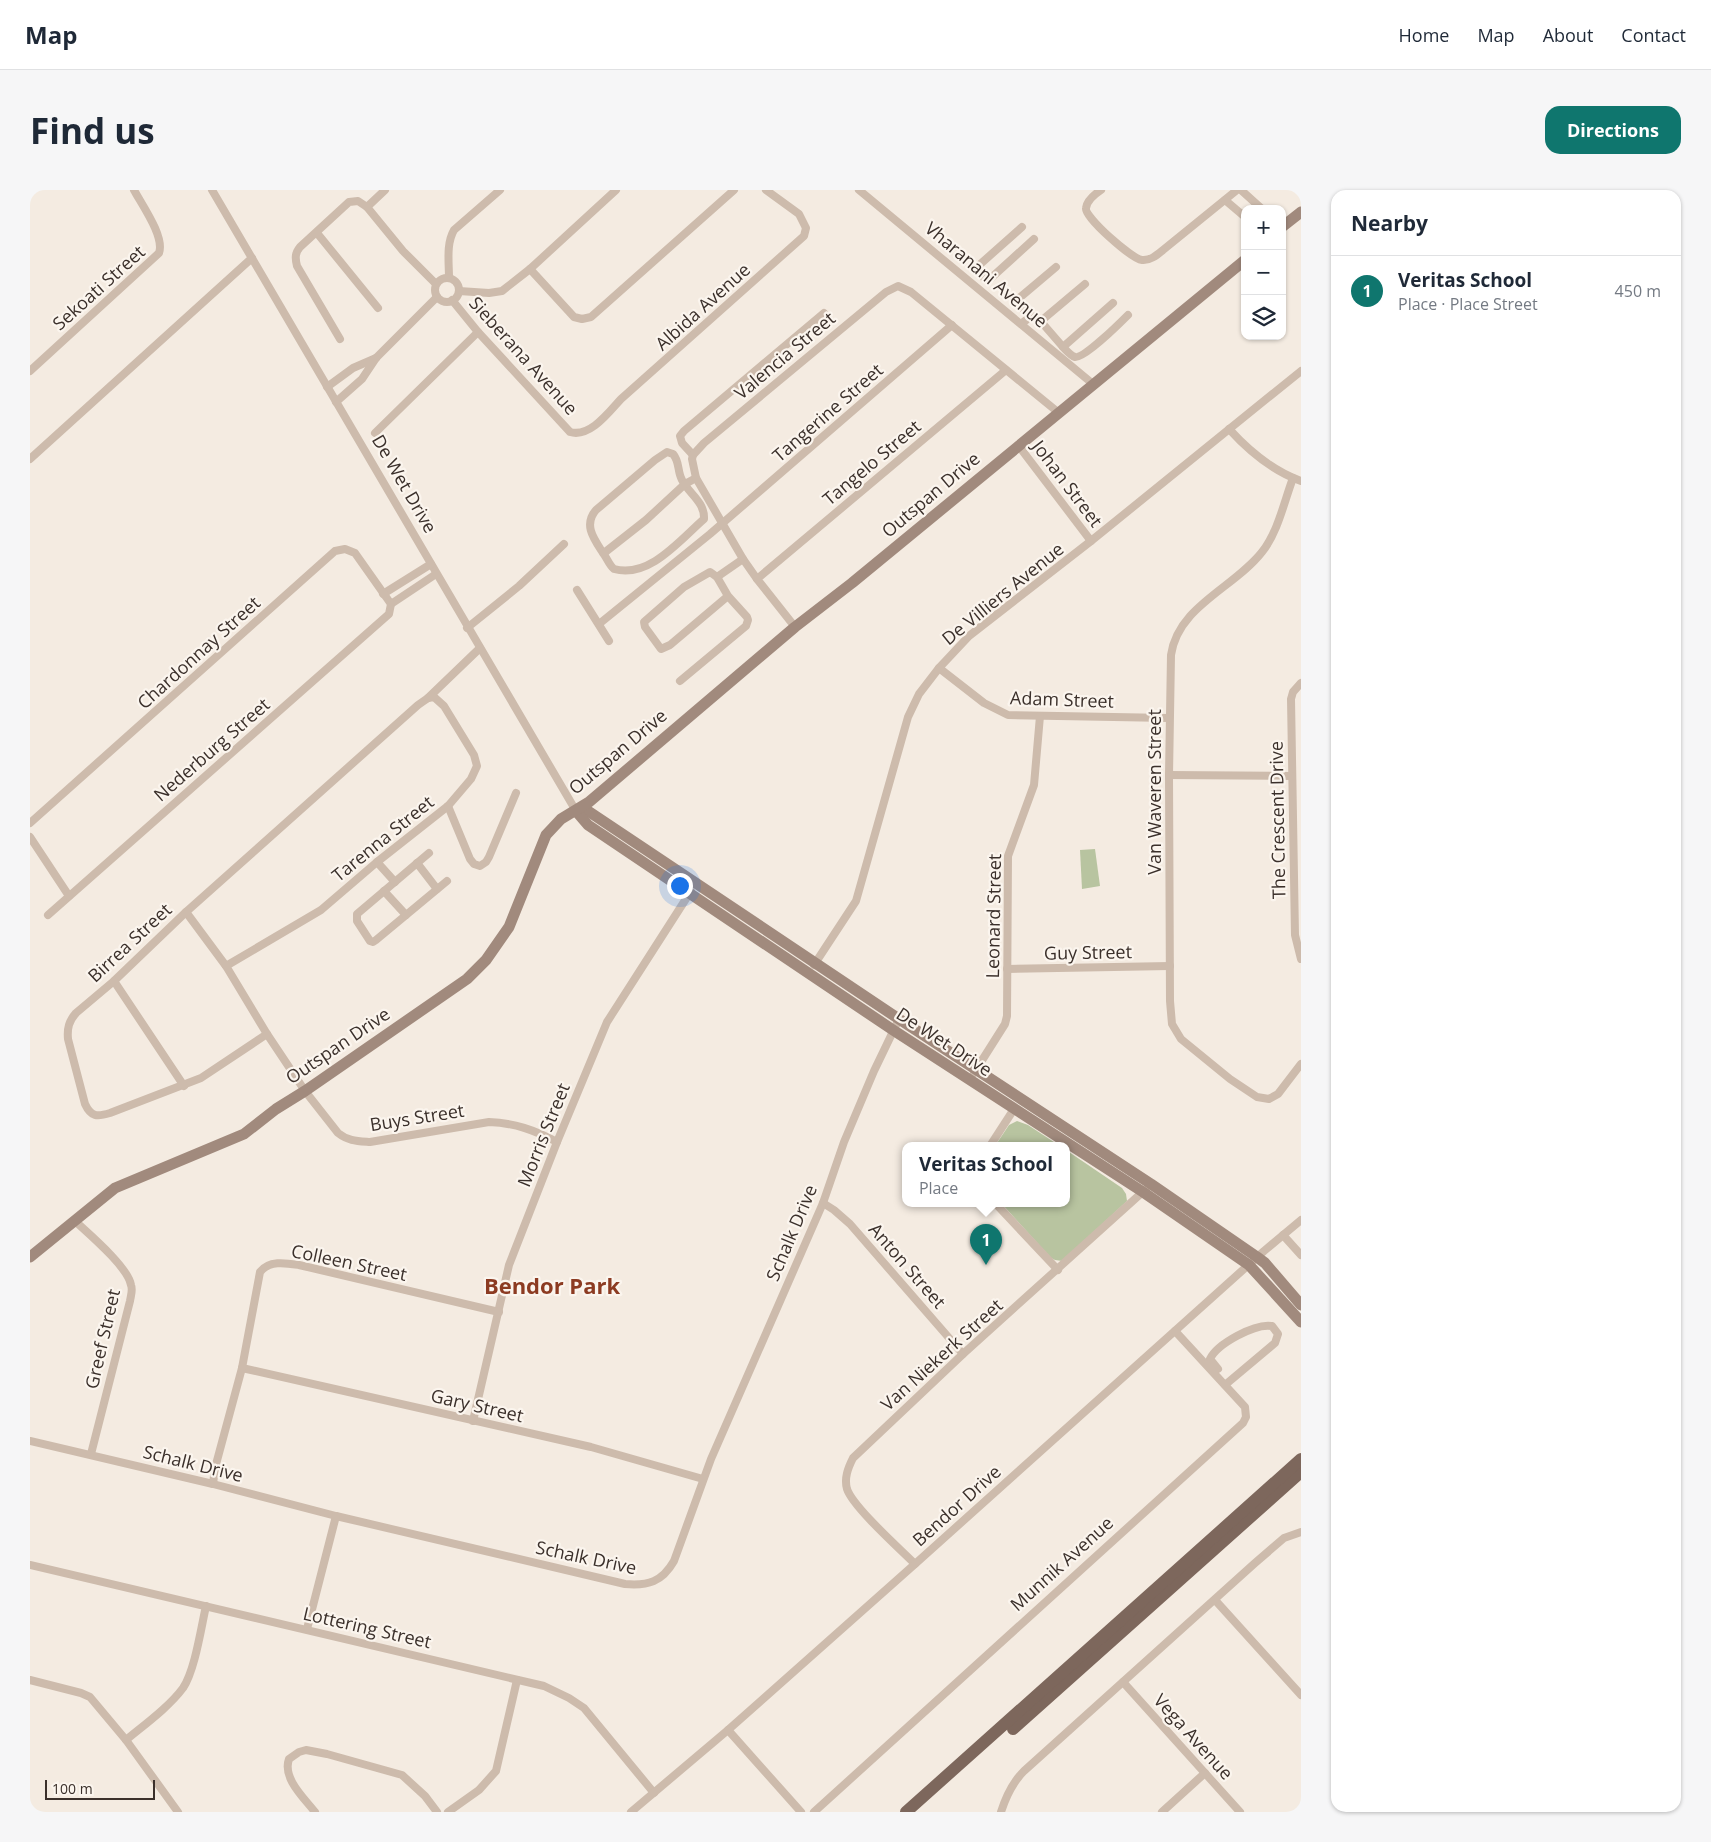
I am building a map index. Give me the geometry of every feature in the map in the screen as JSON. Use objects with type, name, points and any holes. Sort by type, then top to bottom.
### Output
[{"type":"main road","points":[[906,1812],[1301,1459]]},
{"type":"main road","points":[[920,1812],[1301,1472]]},
{"type":"street","name":"Sekoati Street","points":[[30,371],[159,254],[161,244],[134,190]]},
{"type":"street","name":"De Wet Drive","points":[[212,190],[468,628],[568,795],[579,809],[893,1030],[1014,1109],[1070,1142]]},
{"type":"street","points":[[367,207],[386,190]]},
{"type":"street","points":[[449,278],[449,241],[454,230],[500,190]]},
{"type":"street","points":[[459,291],[497,293],[507,288],[616,190]]},
{"type":"street","points":[[530,269],[574,316],[582,319],[592,317],[734,190]]},
{"type":"street","name":"Albida Avenue","points":[[570,432],[582,433],[594,426],[621,399],[804,236],[806,228],[802,218],[766,190]]},
{"type":"street","name":"Vharanani Avenue","points":[[859,190],[1093,384]]},
{"type":"street","points":[[1100,190],[1090,200],[1086,212],[1093,222],[1140,260],[1150,259],[1163,250],[1239,190],[1257,205]]},
{"type":"street","points":[[1225,200],[1241,214]]},
{"type":"street","points":[[340,339],[297,266],[295,259],[296,252],[300,247],[349,202],[358,201],[367,207],[398,246],[436,284]]},
{"type":"street","points":[[1286,224],[1301,212]]},
{"type":"street","points":[[1022,227],[977,267],[978,273],[985,279],[991,278],[1034,239]]},
{"type":"street","points":[[317,233],[378,308]]},
{"type":"street","points":[[30,459],[252,258]]},
{"type":"street","name":"Outspan Drive","points":[[30,1257],[114,1188],[237,1138],[276,1109],[467,979],[486,960],[509,927],[546,835],[556,823],[579,809],[795,627],[852,583],[1018,444],[1059,413],[1241,263]]},
{"type":"street","points":[[1056,267],[1017,300],[1017,304],[1037,317],[1063,347],[1075,357],[1090,350],[1128,315]]},
{"type":"street","points":[[970,282],[978,273]]},
{"type":"street","points":[[449,278],[458,285],[459,291],[457,296],[452,300],[443,301],[435,293],[436,284],[442,279],[449,278]]},
{"type":"street","points":[[1041,321],[1085,284]]},
{"type":"street","name":"Valencia Street","points":[[693,455],[712,437],[891,288],[898,286],[906,288],[1059,413]]},
{"type":"street","points":[[336,402],[362,379],[376,358],[437,297]]},
{"type":"street","name":"Sieberana Avenue","points":[[452,300],[478,332],[570,432]]},
{"type":"street","points":[[1063,347],[1114,303]]},
{"type":"street","points":[[795,627],[743,559],[696,478],[692,465],[693,455],[680,440],[680,436],[824,313]]},
{"type":"street","points":[[1020,324],[1033,316]]},
{"type":"street","name":"Tangerine Street","points":[[599,624],[723,523],[952,325]]},
{"type":"street","points":[[375,433],[478,332]]},
{"type":"street","points":[[327,387],[353,368],[376,358]]},
{"type":"street","name":"Tangelo Street","points":[[757,579],[1006,370]]},
{"type":"street","name":"De Villiers Avenue","points":[[809,972],[856,901],[908,717],[919,694],[939,668],[975,632],[1301,371]]},
{"type":"street","points":[[1229,429],[1262,459],[1301,481]]},
{"type":"street","name":"Johan Street","points":[[1018,444],[1091,541]]},
{"type":"street","points":[[664,453],[673,454],[678,460],[681,476],[685,484],[702,506],[704,519],[657,560],[636,570],[616,570],[612,568],[594,539],[589,523],[596,510],[664,453]]},
{"type":"street","points":[[604,553],[646,520],[685,484],[696,478]]},
{"type":"street","name":"Van Waveren Street","points":[[1293,478],[1274,529],[1262,551],[1193,614],[1176,634],[1172,642],[1169,718],[1170,1016],[1175,1031],[1181,1039],[1230,1079],[1257,1097],[1269,1099],[1282,1091],[1301,1064]]},
{"type":"street","points":[[468,628],[519,586],[564,544]]},
{"type":"street","name":"Chardonnay Street","points":[[30,823],[335,551],[345,549],[355,554],[383,594]]},
{"type":"street","points":[[717,577],[743,559]]},
{"type":"street","points":[[391,604],[383,594],[431,564]]},
{"type":"street","points":[[680,681],[746,626],[747,617],[728,596],[717,577],[710,572],[684,587],[647,618],[643,624],[660,649],[664,648],[728,596]]},
{"type":"street","name":"Nederburg Street","points":[[48,915],[389,614],[391,604],[436,574]]},
{"type":"street","points":[[578,590],[609,641]]},
{"type":"street","name":"Birrea Street","points":[[267,1034],[210,1074],[184,1086],[102,1116],[93,1115],[88,1111],[68,1039],[68,1029],[76,1013],[114,981],[186,912],[410,711],[431,698],[480,648]]},
{"type":"street","name":"Adam Street","points":[[939,668],[984,703],[998,712],[1008,715],[1169,718]]},
{"type":"street","name":"The Crescent Drive","points":[[1301,683],[1293,692],[1291,698],[1292,776],[1298,875],[1295,936],[1301,959]]},
{"type":"street","name":"Tarenna Street","points":[[226,966],[315,914],[448,806],[471,779],[476,766],[476,760],[471,749],[444,706],[431,698]]},
{"type":"street","name":"Leonard Street","points":[[970,1080],[1005,1024],[1008,1016],[1008,856],[1022,812],[1034,785],[1040,716]]},
{"type":"street","points":[[1169,775],[1292,776]]},
{"type":"street","points":[[448,806],[470,859],[474,864],[480,866],[489,857],[516,793]]},
{"type":"street","points":[[30,837],[69,896]]},
{"type":"street","points":[[429,853],[357,914],[356,918],[370,941],[376,940],[447,881]]},
{"type":"street","points":[[377,862],[395,882]]},
{"type":"street","points":[[417,863],[437,890]]},
{"type":"street","name":"De Wet Drive","points":[[693,888],[816,962],[899,1019],[977,1069],[1253,1261],[1301,1322]]},
{"type":"street","name":"Morris Street","points":[[473,1421],[509,1265],[557,1142],[607,1022],[693,888]]},
{"type":"street","points":[[384,891],[406,915]]},
{"type":"street","name":"Buys Street","points":[[186,912],[226,966],[267,1034],[305,1091],[338,1133],[353,1141],[370,1142],[490,1122],[505,1122],[520,1125],[557,1142]]},
{"type":"street","name":"Guy Street","points":[[1007,969],[1170,966]]},
{"type":"street","points":[[114,981],[184,1086]]},
{"type":"street","name":"Schalk Drive","points":[[30,1441],[91,1454],[336,1516],[625,1584],[641,1585],[654,1581],[668,1572],[674,1561],[704,1479],[823,1203],[847,1134],[899,1019]]},
{"type":"street","points":[[993,1142],[1014,1109]]},
{"type":"street","name":"De Wet Drive","points":[[1070,1142],[1147,1188]]},
{"type":"street","name":"Van Niekerk Street","points":[[915,1564],[866,1515],[852,1497],[847,1488],[848,1469],[853,1458],[962,1354],[1058,1270],[1147,1188]]},
{"type":"street","name":"Anton Street","points":[[823,1203],[850,1224],[962,1354]]},
{"type":"street","points":[[999,1207],[1058,1270]]},
{"type":"street","name":"Bendor Drive","points":[[630,1812],[728,1730],[1301,1220]]},
{"type":"street","name":"Greef Street","points":[[75,1221],[116,1262],[131,1284],[130,1301],[91,1454]]},
{"type":"street","points":[[1283,1235],[1301,1255]]},
{"type":"street","name":"De Wet Drive","points":[[1253,1261],[1265,1263],[1301,1305]]},
{"type":"street","name":"Colleen Street","points":[[213,1484],[215,1468],[242,1368],[260,1272],[263,1268],[275,1264],[299,1265],[499,1312]]},
{"type":"street","points":[[1264,1326],[1272,1326],[1278,1334],[1275,1344],[1227,1383],[1211,1362],[1211,1356],[1234,1338],[1264,1326]]},
{"type":"street","name":"Munnik Avenue","points":[[814,1812],[1243,1423],[1246,1417],[1245,1407],[1227,1383],[1175,1331]]},
{"type":"street","name":"Gary Street","points":[[242,1368],[591,1447],[704,1479]]},
{"type":"street","points":[[307,1629],[336,1516]]},
{"type":"street","points":[[1001,1812],[1016,1779],[1284,1538],[1301,1532]]},
{"type":"street","name":"Lottering Street","points":[[30,1566],[307,1629],[544,1686],[569,1698],[584,1708],[654,1793]]},
{"type":"street","points":[[1215,1600],[1301,1695]]},
{"type":"street","points":[[126,1740],[184,1687],[190,1673],[206,1606]]},
{"type":"street","points":[[30,1680],[90,1697],[126,1740],[178,1812]]},
{"type":"street","points":[[448,1812],[479,1790],[496,1772],[517,1680]]},
{"type":"street","name":"Vega Avenue","points":[[1124,1682],[1240,1812]]},
{"type":"street","points":[[728,1730],[801,1812]]},
{"type":"street","points":[[315,1812],[290,1778],[288,1770],[289,1759],[299,1752],[306,1750],[402,1775],[425,1796],[438,1812]]},
{"type":"street","points":[[1162,1812],[1205,1773]]},
{"type":"green space","points":[[1095,849],[1100,886],[1082,889],[1080,850]]},
{"type":"green space","points":[[1017,1121],[1028,1125],[1054,1142],[998,1142],[1009,1125]]},
{"type":"green space","points":[[1070,1153],[1122,1188],[1126,1194],[1127,1201],[1062,1261],[1051,1258],[1005,1207],[1070,1207]]},
{"type":"place","name":"Veritas School","points":[[986,1265]]},
{"type":"district","name":"Bendor Park","points":[[552,1286]]}]
